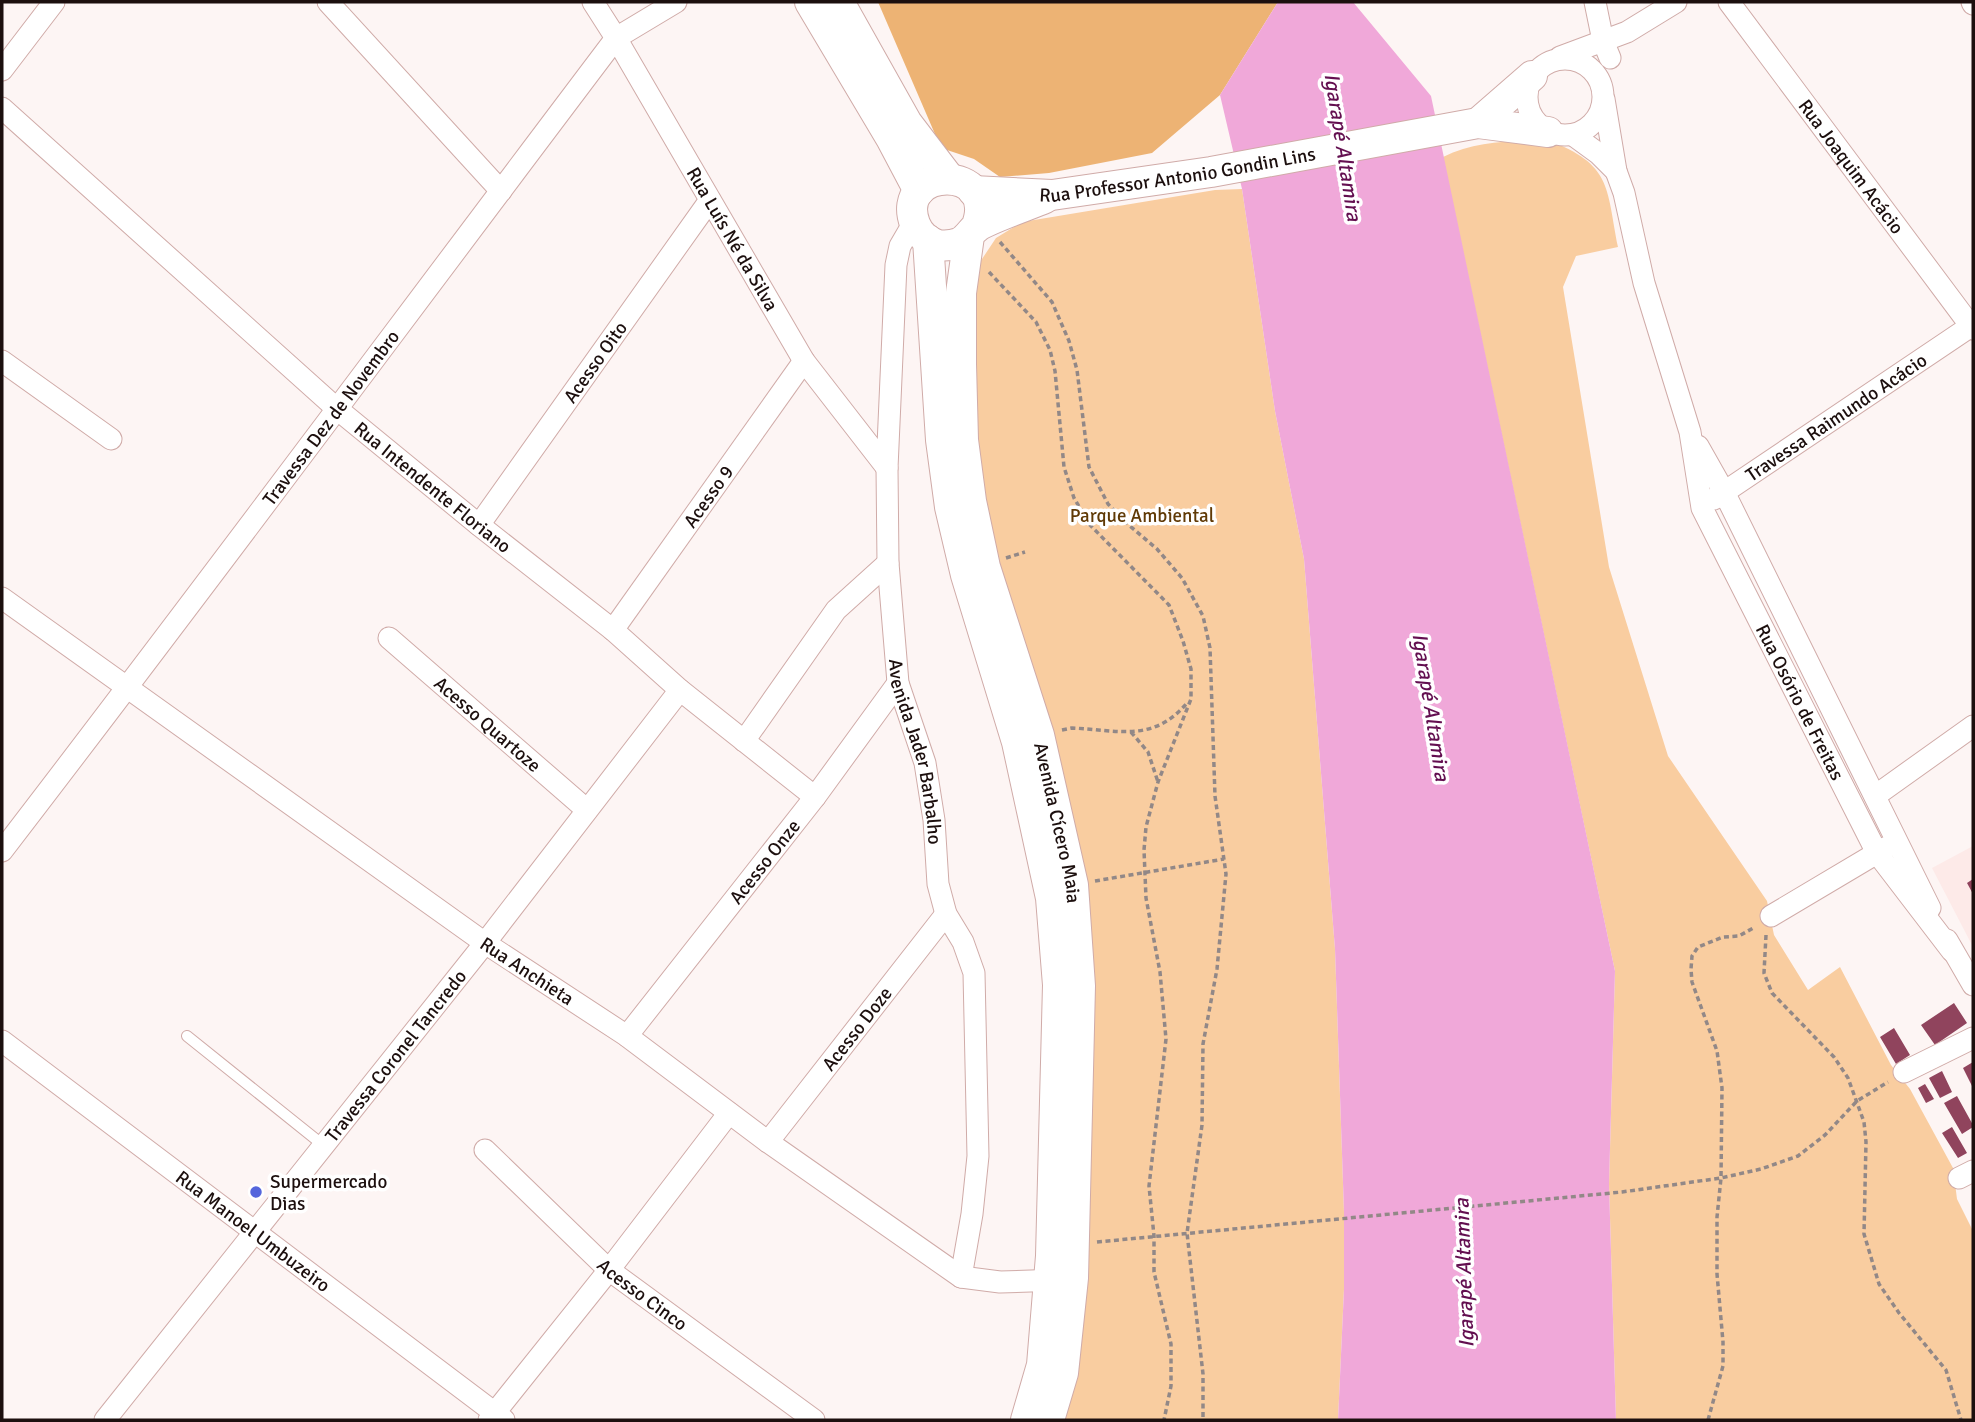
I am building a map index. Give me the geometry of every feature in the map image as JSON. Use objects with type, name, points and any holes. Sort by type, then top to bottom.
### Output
[{"type":"main road","points":[[810,2],[891,138],[919,191]]},
{"type":"main road","points":[[839,2],[907,123],[980,209],[980,234]]},
{"type":"main road","points":[[1471,124],[1542,68]]},
{"type":"main road","name":"Rua Professor Antonio Gondin Lins","points":[[961,185],[1052,195],[1211,172],[1471,124],[1560,134]]},
{"type":"main road","points":[[961,185],[928,183],[919,191],[914,201],[921,231],[938,245],[949,245],[980,234],[1052,195]]},
{"type":"main road","name":"Avenida Cícero Maia","points":[[921,231],[950,507],[966,575],[1017,743],[1051,898],[1058,985],[1063,1373],[1049,1420]]},
{"type":"main road","name":"Avenida Cícero Maia","points":[[980,234],[961,293],[963,440],[971,501],[985,567],[1039,735],[1073,885],[1080,986],[1061,1280],[1042,1365],[1026,1420]]},
{"type":"street","points":[[2,71],[54,2]]},
{"type":"street","points":[[328,2],[500,191]]},
{"type":"street","name":"Rua Luís Né da Silva","points":[[593,2],[617,38],[804,361],[887,468]]},
{"type":"street","name":"Travessa Dez de Novembro","points":[[2,850],[617,38],[676,2]]},
{"type":"street","points":[[1560,134],[1585,131],[1595,123],[1601,112],[1607,49],[1595,2]]},
{"type":"street","points":[[1616,171],[1599,154],[1537,124],[1530,114],[1527,88],[1542,68],[1607,49],[1627,32],[1676,2]]},
{"type":"street","name":"Rua Joaquim Acácio","points":[[1729,2],[1972,328]]},
{"type":"street","points":[[1542,68],[1575,59],[1585,64],[1602,90]]},
{"type":"street","name":"Rua Osório de Freitas","points":[[1602,90],[1616,171],[1624,193],[1644,283],[1690,432],[1702,508],[1877,853],[1952,951]]},
{"type":"street","name":"Rua Intendente Floriano","points":[[2,108],[336,408],[613,630],[680,690],[814,797]]},
{"type":"street","name":"Acesso Oito","points":[[479,525],[710,200]]},
{"type":"street","name":"Avenida Jader Barbalho","points":[[921,231],[900,246],[896,265],[887,468],[888,563],[898,683],[925,763],[934,820],[938,884],[946,914],[963,943],[974,973],[978,1156],[972,1214],[961,1277]]},
{"type":"street","name":"Travessa Raimundo Acácio","points":[[1702,508],[1972,328]]},
{"type":"street","points":[[2,361],[111,439]]},
{"type":"street","name":"Acesso 9","points":[[613,630],[804,361]]},
{"type":"street","name":"Rua Osório de Freitas","points":[[1690,432],[1724,492],[1952,951],[1973,985]]},
{"type":"street","points":[[744,741],[836,610],[888,563]]},
{"type":"street","name":"Rua Anchieta","points":[[2,598],[485,943],[627,1036],[729,1114],[961,1277],[1000,1282],[1061,1280]]},
{"type":"street","name":"Acesso Quartoze","points":[[389,638],[587,810]]},
{"type":"street","name":"Acesso Onze","points":[[627,1036],[814,797],[898,683]]},
{"type":"street","name":"Travessa Coronel Tancredo","points":[[105,1420],[485,943],[680,690]]},
{"type":"street","points":[[1875,796],[1973,726]]},
{"type":"street","points":[[1770,917],[1896,841]]},
{"type":"street","name":"Acesso Doze","points":[[768,1142],[946,914]]},
{"type":"street","points":[[1904,1072],[1973,1038]]},
{"type":"street","name":"Rua Manoel Umbuzeiro","points":[[2,1041],[496,1418]]},
{"type":"street","points":[[496,1418],[729,1114]]},
{"type":"street","name":"Acesso Cinco","points":[[485,1150],[609,1270],[814,1420]]},
{"type":"lane","points":[[187,1036],[323,1145]]},
{"type":"path","points":[[980,234],[1052,302],[1069,341],[1077,370],[1089,467],[1108,504],[1157,549],[1182,578],[1203,616],[1210,648],[1215,796],[1226,874],[1217,969],[1203,1044],[1202,1125],[1187,1233],[1203,1374],[1203,1420]]},
{"type":"path","points":[[987,270],[1036,322],[1050,350],[1055,371],[1064,467],[1080,508],[1090,525],[1169,605],[1191,669],[1191,699],[1158,782],[1146,827],[1146,898],[1160,972],[1166,1039],[1149,1186],[1154,1272],[1171,1344],[1171,1386],[1164,1420]]},
{"type":"path","points":[[1071,513],[1080,508]]},
{"type":"path","points":[[1039,735],[1072,728],[1146,731],[1176,717],[1191,699]]},
{"type":"path","points":[[1131,732],[1148,752],[1158,782]]},
{"type":"path","points":[[1073,885],[1224,859]]},
{"type":"path","points":[[1770,917],[1764,949],[1764,974],[1772,993],[1834,1057],[1848,1078],[1864,1122],[1864,1234],[1879,1284],[1946,1370],[1961,1420]]},
{"type":"path","points":[[1708,1420],[1723,1366],[1717,1275],[1722,1088],[1717,1051],[1692,982],[1692,956],[1698,947],[1709,941],[1739,936],[1770,917]]},
{"type":"path","points":[[1096,1242],[1622,1192],[1721,1178],[1761,1169],[1798,1156],[1825,1135],[1857,1101],[1904,1072]]},
{"type":"shaded area","points":[[878,2],[1278,2],[1220,95],[1152,153],[1049,173],[1000,177],[974,159],[941,148]]},
{"type":"shaded area","points":[[1973,846],[1973,947],[1932,868]]},
{"type":"green space","points":[[1548,140],[1569,149],[1595,169],[1602,180],[1611,208],[1618,247],[1576,256],[1563,287],[1609,567],[1668,756],[1767,901],[1774,935],[1808,990],[1840,967],[1891,1065],[1910,1089],[1953,1168],[1957,1199],[1973,1231],[1973,1420],[1616,1420],[1609,1184],[1615,971],[1443,157],[1481,145]]},
{"type":"green space","name":"Parque Ambiental","points":[[1242,189],[1275,411],[1304,559],[1335,949],[1344,1212],[1344,1289],[1338,1420],[1062,1420],[1085,883],[1054,732],[997,561],[974,440],[970,295],[980,262],[996,238],[1022,222],[1215,190]]},
{"type":"water","name":"Igarapé Altamira","points":[[1278,2],[1353,2],[1431,96],[1615,971],[1609,1184],[1616,1420],[1338,1420],[1344,1289],[1344,1212],[1335,949],[1304,559],[1275,411],[1242,189],[1220,95]]},
{"type":"building","points":[[1973,879],[1973,894],[1967,883]]},
{"type":"building","points":[[1954,1003],[1967,1023],[1935,1045],[1921,1025]]},
{"type":"building","points":[[1894,1028],[1910,1055],[1896,1064],[1880,1037]]},
{"type":"building","points":[[1973,1062],[1973,1088],[1963,1068]]},
{"type":"building","points":[[1942,1071],[1952,1092],[1940,1098],[1929,1078]]},
{"type":"building","points":[[1925,1084],[1934,1099],[1926,1103],[1918,1088]]},
{"type":"building","points":[[1957,1096],[1973,1125],[1962,1134],[1944,1103]]},
{"type":"building","points":[[1952,1127],[1967,1153],[1958,1158],[1942,1133]]},
{"type":"place","name":"Supermercado Dias","points":[[256,1192]]}]
